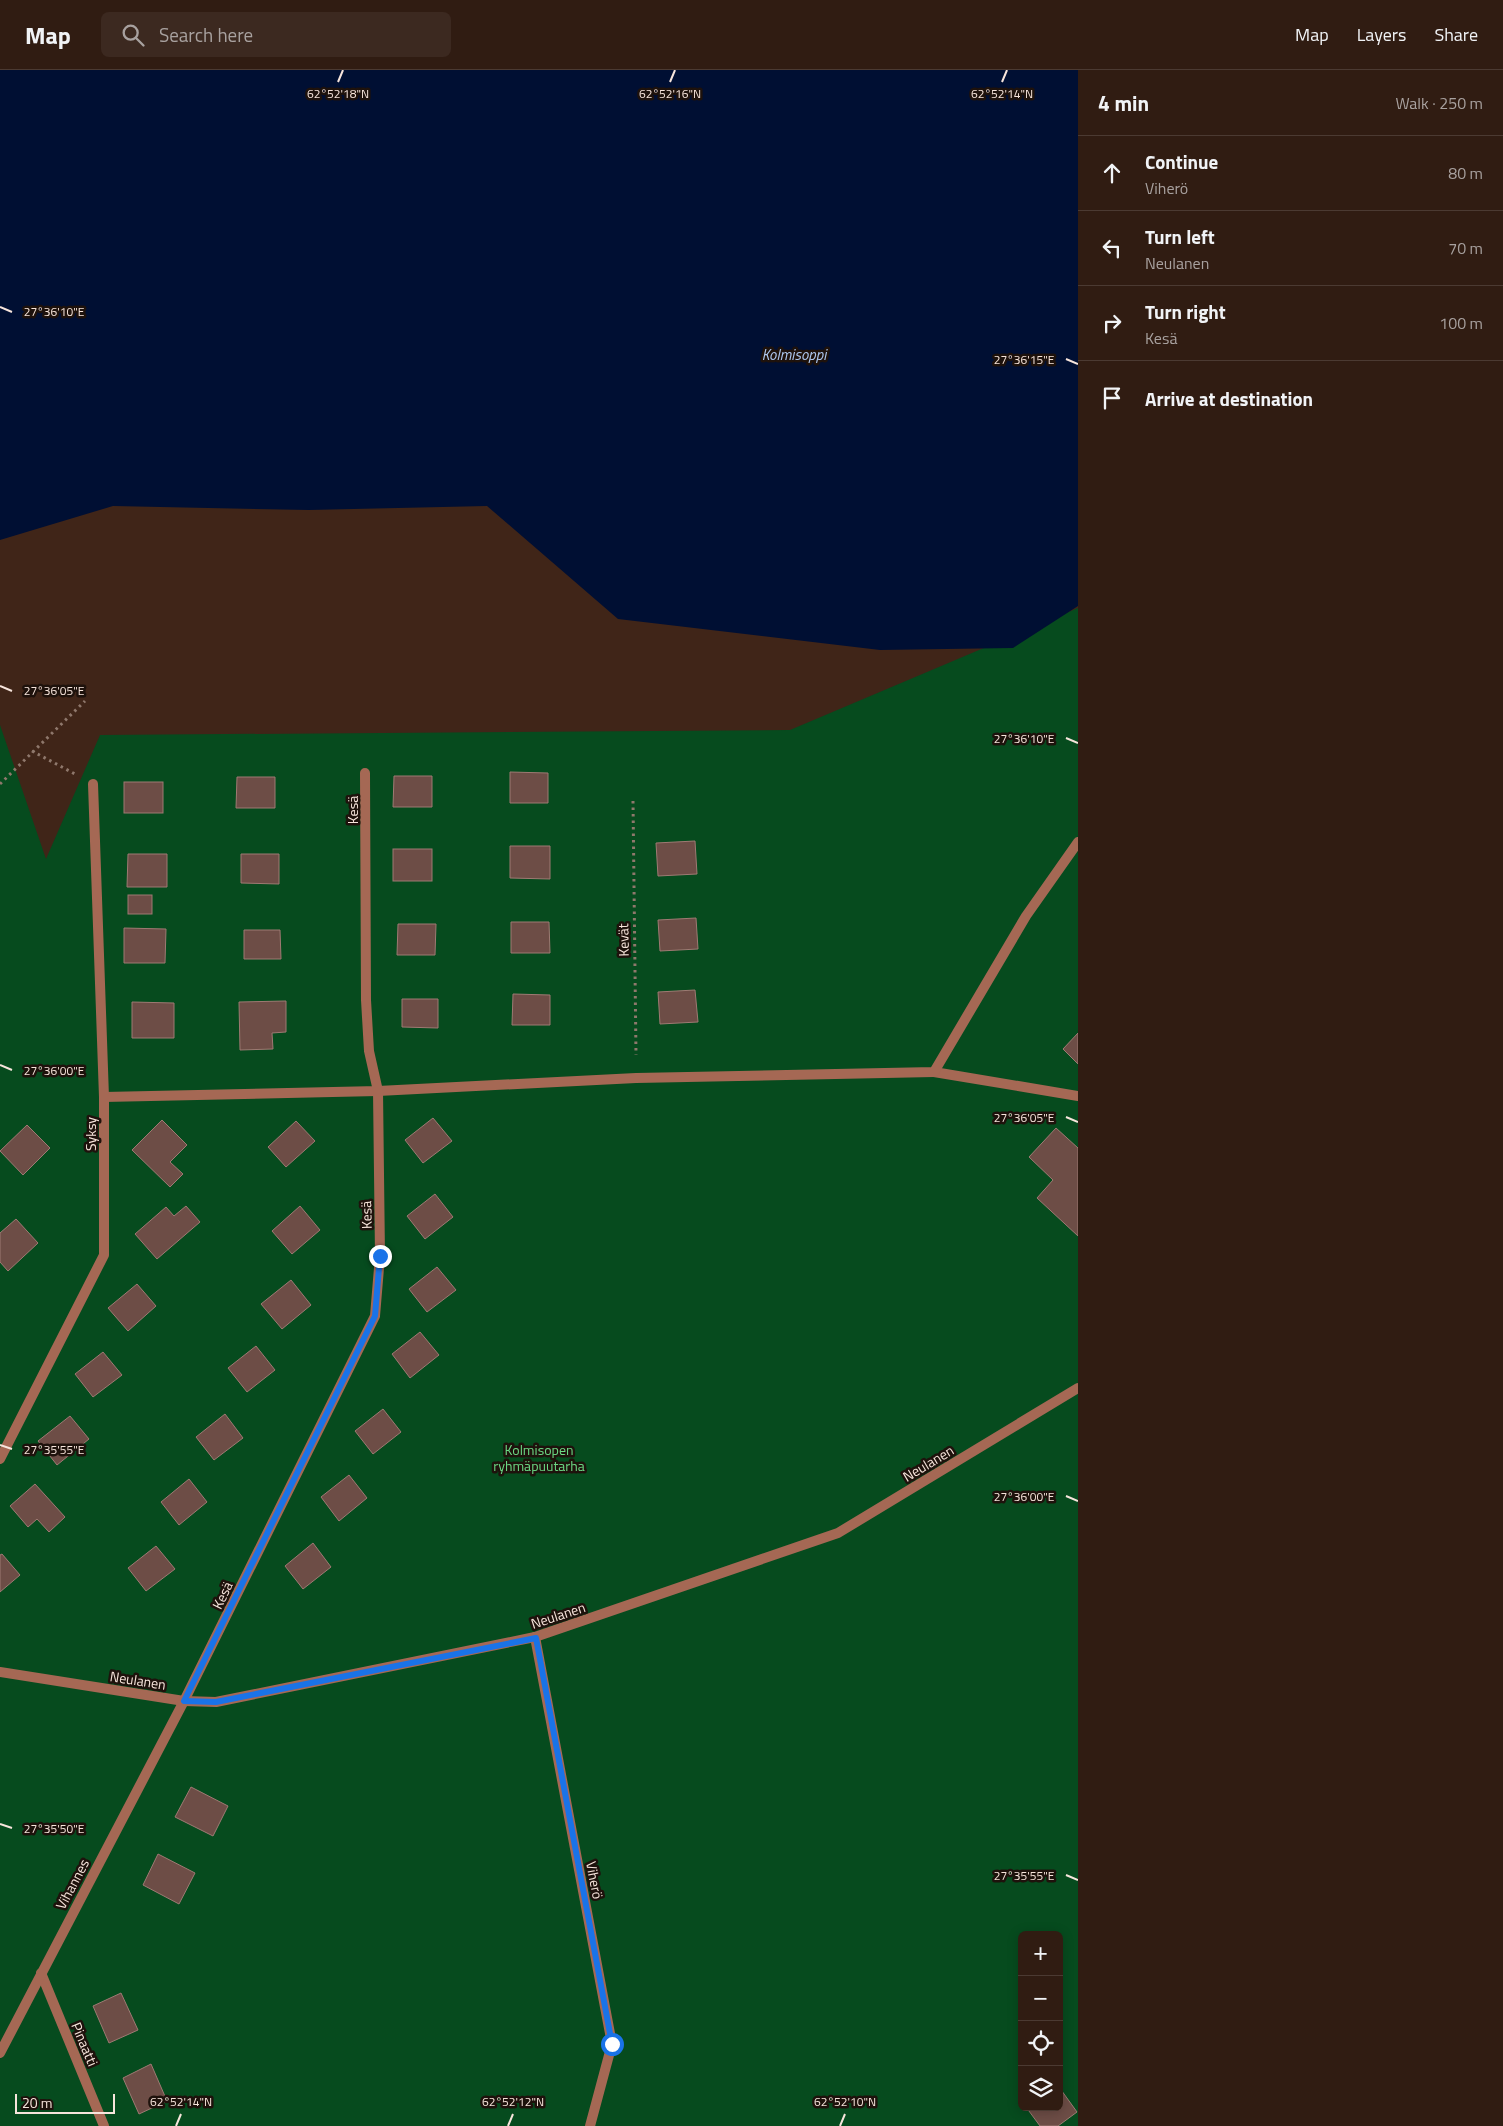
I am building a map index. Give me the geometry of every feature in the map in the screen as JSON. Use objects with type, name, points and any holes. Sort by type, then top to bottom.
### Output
[{"type":"lane","name":"Kesä","points":[[184,1701],[375,1316],[380,1256],[378,1091],[369,1051],[366,1000],[365,773]]},
{"type":"lane","name":"Syksy","points":[[0,1459],[104,1255],[104,1097],[93,784]]},
{"type":"lane","points":[[934,1072],[1026,916],[1078,842]]},
{"type":"lane","points":[[104,1097],[378,1091],[636,1078],[934,1072],[1078,1096]]},
{"type":"lane","name":"Neulanen","points":[[0,1672],[184,1701],[216,1702],[536,1638],[838,1534],[1078,1388]]},
{"type":"lane","name":"Viherö","points":[[536,1638],[612,2044],[590,2126]]},
{"type":"lane","name":"Vihannes","points":[[0,2053],[184,1701]]},
{"type":"lane","name":"Pinaatti","points":[[41,1973],[104,2126]]},
{"type":"path","points":[[0,784],[85,701]]},
{"type":"path","points":[[32,751],[93,784]]},
{"type":"path","name":"Kevät","points":[[633,801],[636,1078]]},
{"type":"green space","name":"Kolmisopen ryhmäpuutarha","points":[[1078,608],[1078,2126],[0,2126],[0,725],[46,859],[100,735],[790,730]]},
{"type":"water","name":"Kolmisoppi","points":[[0,70],[1078,70],[1078,606],[1013,648],[880,650],[618,619],[487,506],[309,510],[113,506],[0,540]]},
{"type":"building","points":[[510,772],[548,773],[548,803],[510,803]]},
{"type":"building","points":[[394,776],[432,776],[432,807],[393,807]]},
{"type":"building","points":[[237,777],[275,777],[275,808],[236,808]]},
{"type":"building","points":[[124,782],[163,782],[163,813],[124,813]]},
{"type":"building","points":[[695,841],[697,874],[658,876],[656,843]]},
{"type":"building","points":[[510,846],[550,846],[550,879],[510,878]]},
{"type":"building","points":[[393,849],[432,849],[432,881],[393,881]]},
{"type":"building","points":[[128,854],[167,854],[167,887],[127,887]]},
{"type":"building","points":[[241,854],[279,854],[279,884],[241,883]]},
{"type":"building","points":[[128,895],[152,895],[152,914],[128,914]]},
{"type":"building","points":[[696,918],[698,949],[660,951],[658,920]]},
{"type":"building","points":[[511,922],[549,922],[550,953],[511,953]]},
{"type":"building","points":[[398,924],[436,924],[435,955],[397,955]]},
{"type":"building","points":[[124,928],[166,929],[165,963],[124,963]]},
{"type":"building","points":[[244,930],[280,930],[281,959],[244,959]]},
{"type":"building","points":[[695,990],[698,1022],[660,1024],[658,992]]},
{"type":"building","points":[[513,994],[550,995],[550,1025],[512,1025]]},
{"type":"building","points":[[402,999],[438,999],[438,1028],[402,1027]]},
{"type":"building","points":[[286,1001],[286,1032],[272,1033],[273,1049],[240,1050],[239,1002]]},
{"type":"building","points":[[132,1002],[174,1003],[174,1038],[132,1038]]},
{"type":"building","points":[[1078,1033],[1078,1064],[1063,1049]]},
{"type":"building","points":[[433,1118],[452,1141],[423,1163],[405,1140]]},
{"type":"building","points":[[162,1120],[187,1145],[170,1162],[183,1174],[170,1187],[132,1150]]},
{"type":"building","points":[[296,1121],[315,1141],[286,1167],[268,1147]]},
{"type":"building","points":[[27,1125],[50,1148],[23,1175],[0,1151]]},
{"type":"building","points":[[1056,1128],[1078,1148],[1078,1236],[1037,1198],[1053,1180],[1029,1157]]},
{"type":"building","points":[[435,1194],[453,1217],[425,1239],[407,1216]]},
{"type":"building","points":[[186,1206],[200,1222],[157,1259],[135,1234],[166,1207],[174,1216]]},
{"type":"building","points":[[300,1206],[320,1230],[292,1254],[272,1231]]},
{"type":"building","points":[[16,1219],[38,1243],[8,1271],[0,1262],[0,1233]]},
{"type":"building","points":[[437,1267],[456,1290],[427,1312],[409,1289]]},
{"type":"building","points":[[291,1280],[311,1305],[282,1329],[261,1304]]},
{"type":"building","points":[[137,1284],[156,1306],[128,1331],[108,1308]]},
{"type":"building","points":[[420,1332],[439,1355],[410,1378],[392,1354]]},
{"type":"building","points":[[256,1346],[275,1370],[247,1392],[228,1368]]},
{"type":"building","points":[[103,1352],[122,1375],[93,1397],[75,1374]]},
{"type":"building","points":[[383,1409],[401,1432],[373,1454],[355,1431]]},
{"type":"building","points":[[225,1414],[243,1438],[214,1460],[196,1437]]},
{"type":"building","points":[[70,1416],[89,1439],[57,1465],[38,1441]]},
{"type":"building","points":[[349,1475],[367,1498],[339,1521],[321,1497]]},
{"type":"building","points":[[189,1479],[207,1502],[179,1525],[161,1502]]},
{"type":"building","points":[[35,1484],[65,1517],[49,1532],[37,1519],[28,1527],[10,1506]]},
{"type":"building","points":[[313,1543],[331,1567],[303,1589],[285,1566]]},
{"type":"building","points":[[156,1546],[175,1569],[146,1591],[128,1568]]},
{"type":"building","points":[[2,1554],[20,1575],[0,1592],[0,1555]]},
{"type":"building","points":[[191,1787],[228,1806],[213,1836],[175,1817]]},
{"type":"building","points":[[158,1854],[195,1873],[179,1904],[143,1885]]},
{"type":"building","points":[[121,1993],[138,2030],[109,2043],[93,2006]]},
{"type":"building","points":[[151,2064],[167,2101],[139,2114],[123,2078]]},
{"type":"building","points":[[1063,2093],[1077,2112],[1058,2126],[1040,2126],[1029,2111],[1063,2111]]},
{"type":"route","points":[[380,1256],[375,1316],[184,1701],[216,1702],[536,1638],[612,2044]]}]
